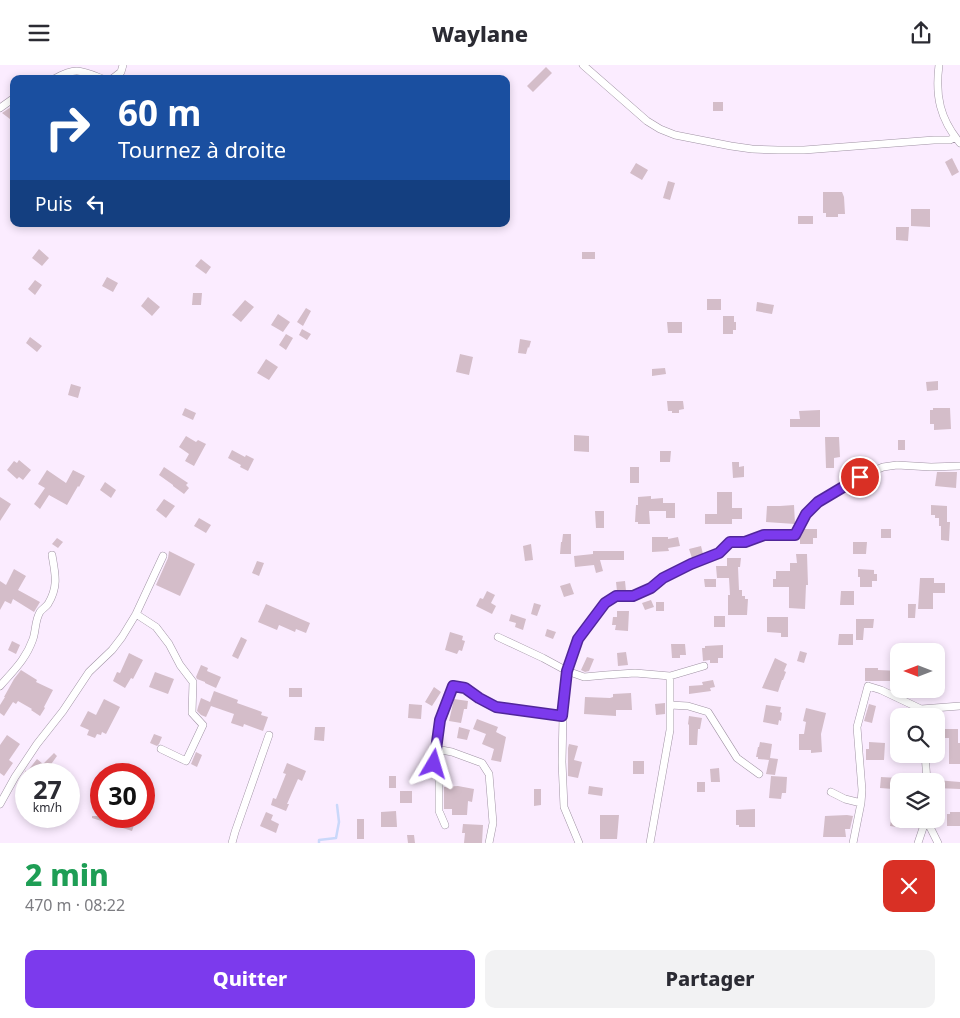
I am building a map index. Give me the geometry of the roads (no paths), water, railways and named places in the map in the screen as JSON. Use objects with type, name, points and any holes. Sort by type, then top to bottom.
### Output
[{"type":"street","points":[[583,65],[647,121],[675,135],[752,149],[778,151],[934,140],[950,141],[955,137]]},
{"type":"street","points":[[939,65],[938,86],[941,110],[960,143]]},
{"type":"street","points":[[61,75],[76,70],[91,75]]},
{"type":"street","points":[[579,843],[564,807],[562,716],[567,671],[578,639],[605,603],[616,596],[633,596],[651,588],[663,578],[719,553],[730,542],[745,542],[764,535],[795,535],[806,514],[818,502],[860,477],[883,467],[897,465],[960,466]]},
{"type":"street","points":[[0,686],[29,651],[40,612],[47,605],[51,597],[56,580],[52,555]]},
{"type":"street","points":[[0,805],[15,777],[37,744],[90,672],[122,637],[136,614],[163,557]]},
{"type":"street","points":[[136,614],[156,627],[193,683],[192,713],[203,725],[186,761],[161,749]]},
{"type":"street","points":[[498,637],[567,671],[584,677],[635,673],[670,676],[704,666]]},
{"type":"street","points":[[650,843],[670,730],[670,676]]},
{"type":"street","points":[[445,825],[439,811],[439,780],[434,764],[440,720],[453,686],[465,688],[496,707],[562,716]]},
{"type":"street","points":[[853,843],[861,803],[862,783],[856,727],[868,686],[881,690],[915,708]]},
{"type":"street","points":[[670,705],[688,706],[708,712],[737,759],[759,774]]},
{"type":"street","points":[[945,708],[960,706]]},
{"type":"street","points":[[232,843],[270,735]]},
{"type":"street","points":[[436,749],[452,752],[482,763],[488,774],[493,823],[489,843]]},
{"type":"street","points":[[831,792],[845,799],[861,803]]},
{"type":"street","points":[[918,843],[923,828]]},
{"type":"street","points":[[930,828],[938,843]]},
{"type":"waterway","points":[[319,843],[319,840],[336,838],[339,822],[337,805]]}]
